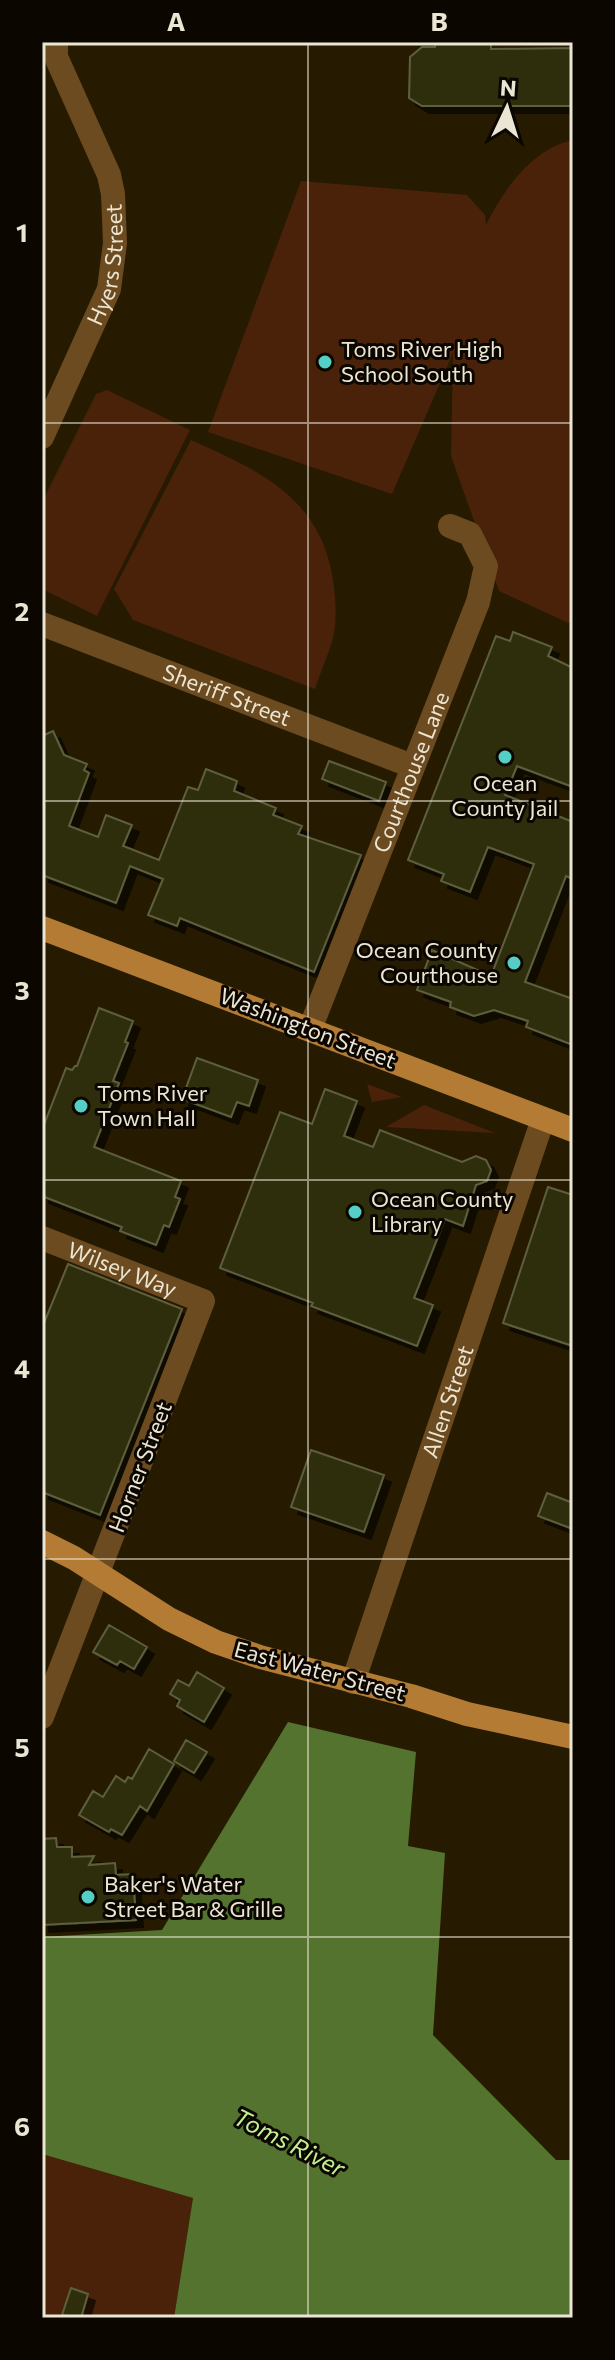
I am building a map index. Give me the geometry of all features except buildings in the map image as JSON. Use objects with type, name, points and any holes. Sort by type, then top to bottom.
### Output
[{"type":"main road","name":"Washington Street","points":[[42,928],[573,1130]]},
{"type":"main road","name":"East Water Street","points":[[42,1542],[169,1619],[216,1642],[467,1714],[573,1737]]},
{"type":"street","name":"Hyers Street","points":[[42,436],[109,289],[116,222],[109,175],[56,57],[56,42]]},
{"type":"street","name":"Courthouse Lane","points":[[310,1029],[478,602],[486,566],[470,534],[450,526]]},
{"type":"street","name":"Sheriff Street","points":[[42,624],[412,766]]},
{"type":"street","name":"Allen Street","points":[[353,1682],[543,1119]]},
{"type":"street","name":"Wilsey Way","points":[[42,1238],[203,1301]]},
{"type":"street","name":"Horner Street","points":[[44,1708],[99,1575],[203,1301]]},
{"type":"shaded area","points":[[573,140],[573,625],[499,591],[451,456],[453,353],[392,494],[208,432],[301,181],[467,195],[485,215],[486,225],[510,185],[532,161]]},
{"type":"shaded area","points":[[107,390],[190,430],[97,616],[42,589],[42,502],[96,394]]},
{"type":"shaded area","points":[[191,440],[242,464],[286,493],[318,532],[328,557],[336,614],[332,642],[315,689],[133,620],[114,589]]},
{"type":"shaded area","points":[[367,1084],[402,1097],[372,1102]]},
{"type":"shaded area","points":[[424,1105],[495,1133],[386,1127]]},
{"type":"shaded area","points":[[42,2154],[193,2198],[174,2318],[42,2318]]},
{"type":"water","name":"Toms River","points":[[288,1722],[416,1752],[408,1846],[445,1853],[433,2035],[556,2160],[573,2160],[573,2318],[174,2318],[193,2198],[42,2154],[42,1937],[162,1930]]},
{"type":"place","name":"Toms River High School South","points":[[325,362]]},
{"type":"place","name":"Ocean County Jail","points":[[505,757]]},
{"type":"place","name":"Ocean County Courthouse","points":[[514,963]]},
{"type":"place","name":"Toms River Town Hall","points":[[81,1106]]},
{"type":"place","name":"Ocean County Library","points":[[355,1212]]},
{"type":"place","name":"Baker's Water Street Bar & Grille","points":[[88,1897]]}]
